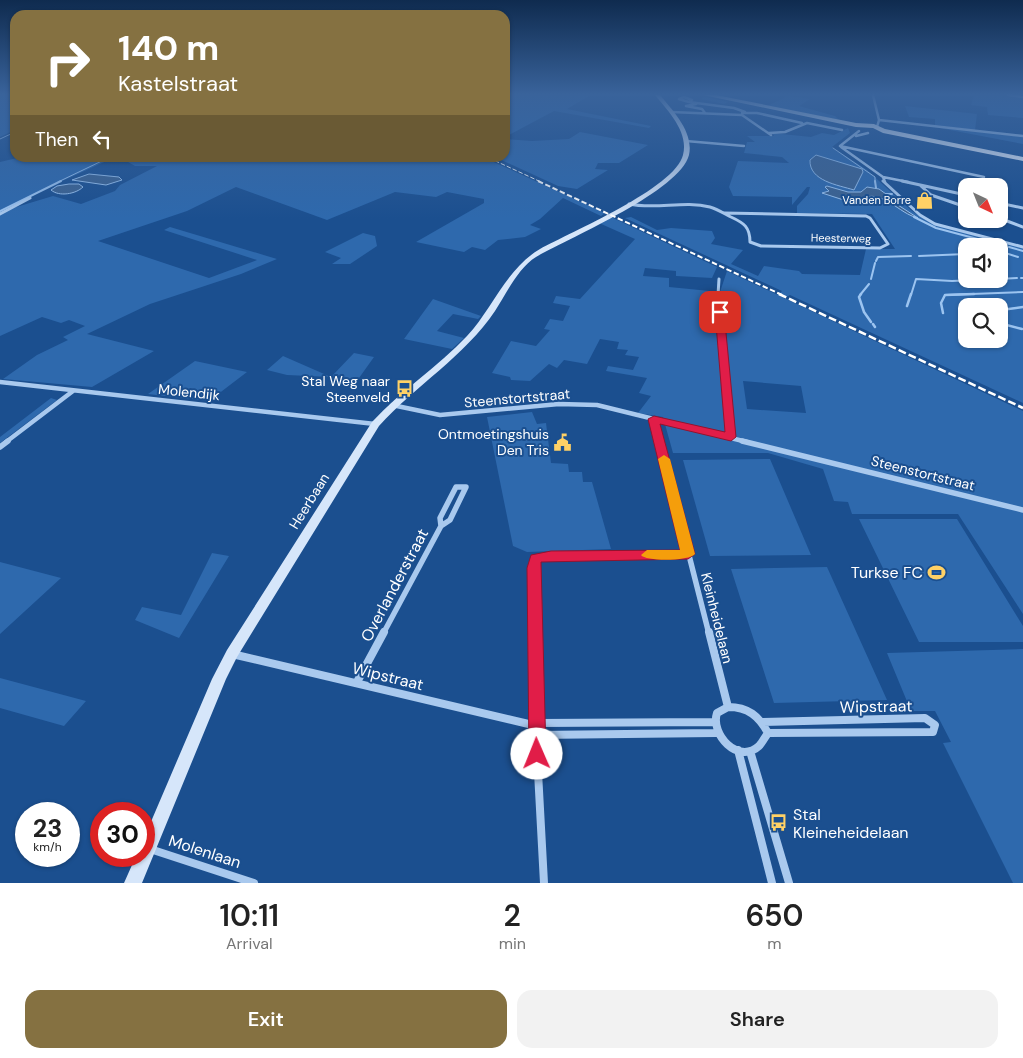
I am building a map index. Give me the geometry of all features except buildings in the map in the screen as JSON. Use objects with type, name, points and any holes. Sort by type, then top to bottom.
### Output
[{"type":"main road","points":[[912,136],[1023,158]]},
{"type":"street","points":[[685,136],[686,141],[744,146]]},
{"type":"street","points":[[840,146],[854,136]]},
{"type":"street","name":"Heerbaan","points":[[155,831],[219,679],[232,654],[375,424],[391,405],[471,337],[491,311],[517,271],[530,258],[656,189],[679,169],[686,156],[686,141]]},
{"type":"street","points":[[840,146],[882,177],[890,187],[930,221],[1023,247]]},
{"type":"street","points":[[840,146],[984,177]]},
{"type":"street","points":[[882,177],[958,193]]},
{"type":"street","points":[[920,185],[931,194],[958,204]]},
{"type":"street","points":[[0,214],[30,198]]},
{"type":"street","name":"Heesterweg","points":[[630,204],[643,206],[704,206],[724,213],[749,228],[750,242],[756,245],[880,248],[888,244],[870,218],[866,216],[724,213]]},
{"type":"street","points":[[1008,205],[1023,208]]},
{"type":"street","points":[[1008,221],[1023,227]]},
{"type":"street","points":[[719,279],[718,296],[731,437]]},
{"type":"street","name":"Molendijk","points":[[0,382],[375,424]]},
{"type":"street","points":[[0,447],[73,391]]},
{"type":"street","name":"Steenstortstraat","points":[[391,405],[440,415],[469,414],[559,404],[597,405],[1023,510]]},
{"type":"street","name":"Kleinheidelaan","points":[[654,419],[728,707]]},
{"type":"street","name":"Overlanderstraat","points":[[356,682],[441,526],[450,520],[466,486],[456,487],[440,518],[441,526]]},
{"type":"street","points":[[544,883],[536,735],[538,725],[533,568],[535,558],[551,556],[688,554]]},
{"type":"street","name":"Wipstraat","points":[[232,654],[538,725],[714,722]]},
{"type":"street","points":[[728,707],[748,709],[763,722],[768,732],[761,745],[750,751],[738,750],[721,740],[716,733],[714,722],[716,716],[728,707]]},
{"type":"street","name":"Wipstraat","points":[[763,722],[925,718],[935,725],[933,732],[768,732]]},
{"type":"street","points":[[536,735],[716,733]]},
{"type":"street","points":[[738,750],[772,883]]},
{"type":"street","points":[[750,751],[789,883]]},
{"type":"street","name":"Molenlaan","points":[[155,850],[254,883]]},
{"type":"street","name":"Heerbaan","points":[[133,883],[140,867]]},
{"type":"shaded area","points":[[573,136],[602,136],[648,145],[619,163],[598,163],[595,169],[608,170],[577,189],[558,186],[506,162],[510,162],[510,139],[532,141],[569,139]]},
{"type":"shaded area","points":[[747,136],[846,136],[832,147],[867,170],[912,211],[929,222],[987,238],[958,238],[958,288],[1008,288],[1008,244],[1023,248],[1023,403],[790,295],[784,298],[1023,411],[1023,614],[958,514],[852,514],[848,502],[834,501],[823,469],[768,453],[673,453],[663,417],[638,413],[651,396],[639,393],[647,378],[606,371],[608,366],[633,370],[639,357],[625,355],[628,350],[617,349],[619,342],[600,339],[587,364],[564,360],[557,368],[549,364],[530,381],[511,380],[510,377],[492,373],[511,341],[536,346],[550,330],[544,329],[550,319],[563,321],[570,306],[553,303],[556,296],[580,299],[635,239],[599,223],[611,217],[717,267],[712,278],[676,276],[676,271],[645,268],[643,276],[669,278],[669,287],[720,292],[727,271],[778,295],[782,291],[625,218],[631,217],[657,230],[671,228],[712,231],[715,238],[711,244],[743,250],[731,264],[758,276],[764,266],[799,271],[802,274],[860,275],[866,249],[895,249],[872,214],[797,213],[797,206],[808,194],[810,187],[807,187],[792,205],[792,197],[733,196],[729,187],[738,161],[789,163],[782,157],[744,153],[747,142],[755,142]],"holes":[[[816,155],[862,169],[863,172],[837,185],[822,179]],[[743,381],[801,386],[806,413],[747,409]]]},
{"type":"shaded area","points":[[982,136],[1023,137],[1023,144]]},
{"type":"shaded area","points":[[816,155],[862,169],[863,172],[854,190],[833,184],[814,173],[810,160]]},
{"type":"shaded area","points":[[10,160],[10,162],[104,162],[49,187],[11,208],[53,196],[81,204],[115,191],[120,185],[157,166],[135,166],[128,162],[494,162],[605,213],[601,216],[563,198],[540,219],[530,225],[541,229],[525,237],[498,240],[485,250],[472,247],[464,252],[416,242],[484,203],[484,199],[447,192],[436,197],[395,192],[327,220],[236,187],[187,211],[98,241],[209,278],[257,260],[164,230],[170,227],[277,259],[241,274],[150,304],[87,334],[154,351],[92,387],[3,379],[37,355],[68,340],[63,337],[85,326],[69,320],[61,323],[42,317],[0,336],[0,162]]},
{"type":"shaded area","points":[[89,174],[119,177],[122,180],[106,185],[72,180]]},
{"type":"shaded area","points":[[79,184],[83,187],[67,194],[51,190],[57,186]]},
{"type":"shaded area","points":[[825,187],[848,192],[861,192],[867,187],[879,189],[886,194],[884,196],[918,218],[876,197],[869,196],[861,199],[862,203],[856,204],[822,193],[829,191]]},
{"type":"shaded area","points":[[363,233],[375,236],[377,246],[350,264],[332,264],[341,258],[325,252]]},
{"type":"shaded area","points":[[433,299],[481,316],[478,319],[453,314],[437,331],[464,338],[452,349],[404,339]]},
{"type":"shaded area","points":[[354,353],[374,357],[354,385],[331,377]]},
{"type":"shaded area","points":[[283,356],[331,377],[287,375],[267,370]]},
{"type":"shaded area","points":[[195,361],[247,372],[209,401],[148,394]]},
{"type":"shaded area","points":[[51,398],[57,400],[0,443],[0,437]]},
{"type":"shaded area","points":[[532,412],[537,424],[546,423],[551,463],[568,464],[569,472],[582,472],[583,482],[592,482],[611,549],[527,552],[513,546],[487,417]]},
{"type":"shaded area","points":[[770,459],[811,555],[710,556],[683,460]]},
{"type":"shaded area","name":"Turkse FC","points":[[859,519],[957,519],[1023,626],[1023,642],[919,642]]},
{"type":"shaded area","points":[[212,553],[229,556],[179,638],[135,620],[142,607],[181,615]]},
{"type":"shaded area","points":[[0,562],[61,578],[0,634]]},
{"type":"shaded area","points":[[827,567],[887,700],[774,703],[731,569]]},
{"type":"shaded area","points":[[1023,649],[1023,883],[1013,883],[943,743],[951,742],[935,711],[911,711],[887,653]]},
{"type":"shaded area","points":[[0,678],[86,701],[64,726],[0,708]]},
{"type":"waterway","points":[[0,139],[6,136]]},
{"type":"waterway","points":[[833,148],[875,177],[875,181]]},
{"type":"waterway","points":[[58,182],[100,162]]},
{"type":"waterway","points":[[0,211],[61,181]]},
{"type":"waterway","points":[[875,181],[876,188]]},
{"type":"waterway","points":[[886,194],[892,194]]},
{"type":"waterway","points":[[914,217],[936,228],[974,238]]},
{"type":"waterway","points":[[1009,247],[1023,251]]},
{"type":"waterway","points":[[919,256],[958,254]]},
{"type":"waterway","points":[[1008,254],[1018,257]]},
{"type":"waterway","points":[[876,261],[878,257],[911,256]]},
{"type":"waterway","points":[[871,279],[875,263]]},
{"type":"waterway","points":[[1008,278],[1017,278]]},
{"type":"waterway","points":[[911,295],[916,279],[958,281]]},
{"type":"waterway","points":[[860,295],[869,284]]},
{"type":"waterway","points":[[945,295],[1023,292]]},
{"type":"waterway","points":[[861,294],[859,297],[864,312],[871,322]]},
{"type":"waterway","points":[[907,306],[911,294]]},
{"type":"waterway","points":[[945,295],[974,294]]},
{"type":"waterway","points":[[943,313],[941,303],[945,295]]},
{"type":"waterway","points":[[1008,309],[1023,307]]},
{"type":"waterway","points":[[1008,325],[1022,329]]},
{"type":"railway","points":[[498,162],[541,182]]},
{"type":"railway","points":[[538,181],[782,295]]},
{"type":"railway","points":[[779,294],[1023,408]]},
{"type":"slow traffic","points":[[647,555],[688,554],[664,459]]},
{"type":"place","name":"Vanden Borre","points":[[925,200]]},
{"type":"place","name":"Stal Weg naar Steenveld","points":[[404,389]]},
{"type":"place","name":"Ontmoetingshuis Den Tris","points":[[563,442]]},
{"type":"place","name":"Turkse FC","points":[[937,572]]},
{"type":"place","name":"Stal Kleineheidelaan","points":[[779,823]]},
{"type":"route","points":[[537,754],[536,735],[538,723],[533,568],[535,558],[541,556],[688,554],[654,419],[731,437],[720,312]]}]
